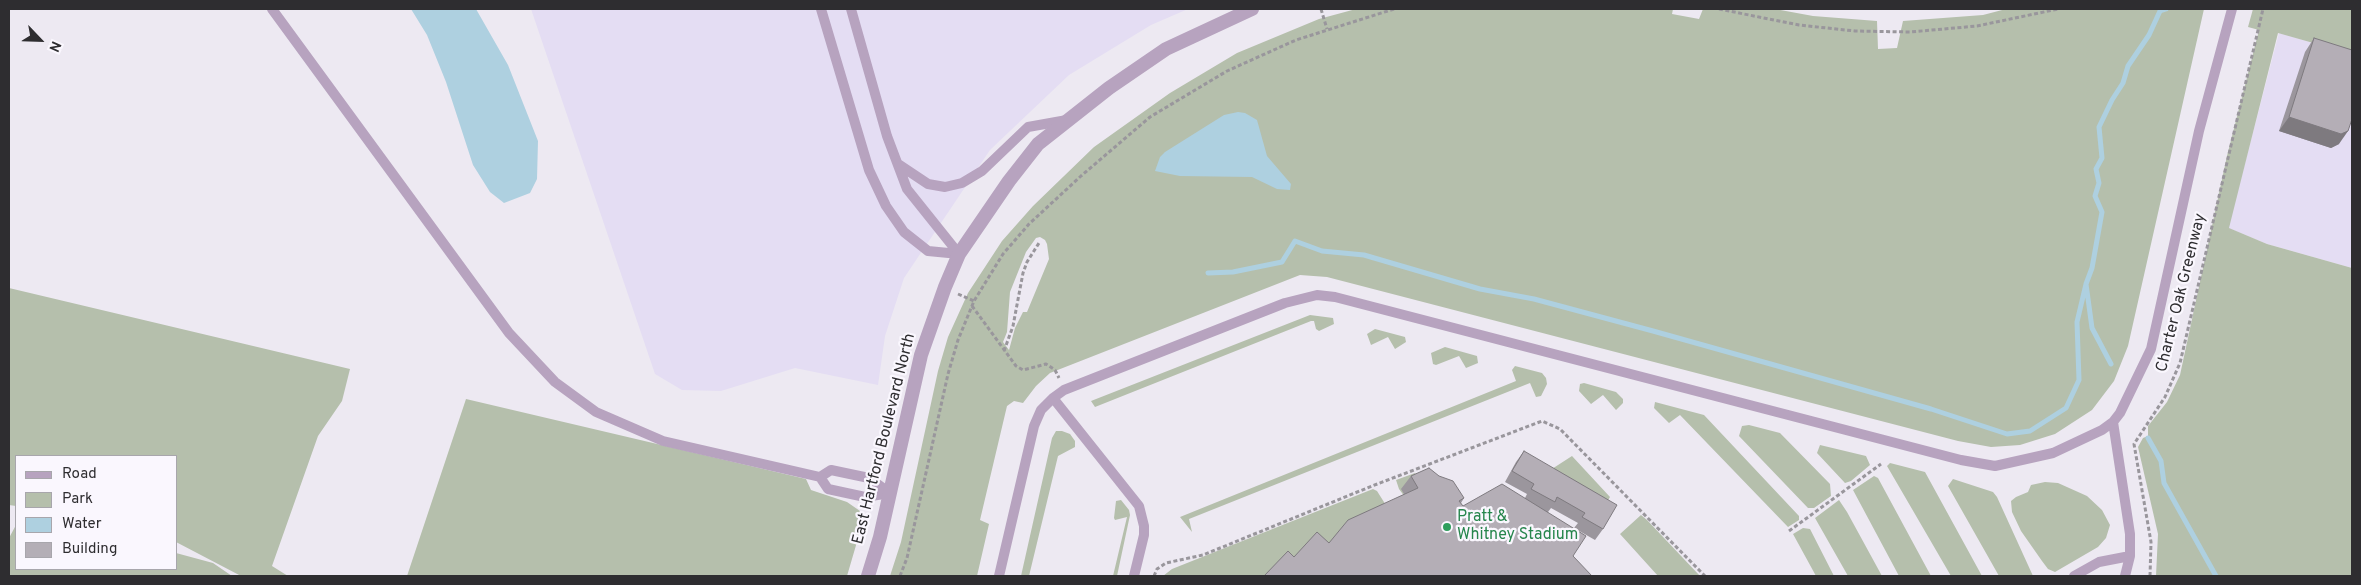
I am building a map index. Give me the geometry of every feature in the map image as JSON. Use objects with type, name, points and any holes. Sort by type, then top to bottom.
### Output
[{"type":"street","name":"East Hartford Boulevard North","points":[[868,576],[890,493],[921,355],[945,287],[959,254],[1008,181],[1038,144],[1109,88],[1166,50],[1252,9]]},
{"type":"lane","points":[[272,9],[509,333],[555,382],[596,412],[663,441],[820,477],[828,489],[865,497],[890,493]]},
{"type":"lane","points":[[822,9],[869,170],[886,206],[904,232],[928,251],[959,254]]},
{"type":"lane","points":[[851,9],[887,136],[907,189],[959,254]]},
{"type":"lane","points":[[999,576],[1034,426],[1042,410],[1053,398],[1064,390],[1285,303],[1317,295],[1344,300],[1962,460],[1995,466],[2053,453],[2102,430],[2112,422],[2120,413],[2151,350],[2199,131],[2232,9]]},
{"type":"lane","points":[[898,163],[928,184],[950,186],[962,183],[982,171],[1028,127],[1069,120]]},
{"type":"lane","points":[[1053,398],[1139,506],[1144,526],[1134,576]]},
{"type":"lane","points":[[2112,422],[2127,510],[2130,556],[2125,576]]},
{"type":"lane","points":[[820,477],[831,470],[869,478],[890,493]]},
{"type":"lane","points":[[2074,576],[2099,562],[2130,556]]},
{"type":"path","points":[[1321,9],[1327,29]]},
{"type":"path","points":[[900,576],[907,558],[948,374],[958,340],[972,306],[1003,254],[1029,224],[1081,176],[1150,117],[1227,71],[1296,40],[1394,9]]},
{"type":"path","points":[[1719,9],[1799,25],[1855,31],[1910,32],[1977,26],[2058,9]]},
{"type":"path","name":"Charter Oak Greenway","points":[[2150,576],[2152,542],[2134,454],[2134,444],[2165,396],[2180,363],[2263,9]]},
{"type":"path","points":[[1004,352],[1014,326],[1023,273],[1027,262],[1039,243]]},
{"type":"path","points":[[972,306],[1004,352],[1019,369],[1023,370],[1046,364],[1056,372]]},
{"type":"path","points":[[1154,576],[1157,569],[1166,563],[1185,561],[1203,555],[1372,486],[1542,421],[1560,429],[1706,576]]},
{"type":"path","points":[[1789,531],[1881,464]]},
{"type":"shaded area","points":[[531,9],[1188,9],[1151,25],[1069,75],[990,150],[904,278],[885,336],[878,385],[795,368],[721,391],[682,390],[655,374]]},
{"type":"shaded area","points":[[2279,33],[2352,54],[2352,268],[2267,244],[2228,228]]},
{"type":"green space","points":[[1356,9],[1673,9],[1672,14],[1699,19],[1703,9],[1775,9],[1813,16],[1877,21],[1878,49],[1897,48],[1903,21],[1983,15],[2006,9],[2204,9],[2128,346],[2114,381],[2092,410],[2055,434],[2020,445],[1991,447],[1958,441],[1327,277],[1300,275],[1050,373],[1036,386],[1023,403],[1014,401],[1007,406],[980,520],[989,524],[977,576],[890,576],[901,542],[938,371],[948,337],[968,293],[1002,241],[1033,206],[1094,147],[1170,93],[1237,53],[1319,19]],"holes":[[[1040,237],[1045,240],[1049,259],[1027,312],[1023,312],[1015,328],[1009,350],[1003,342],[1007,332],[1010,292],[1026,252],[1036,238]]]},
{"type":"green space","points":[[2253,9],[2352,9],[2352,54],[2278,33],[2229,228],[2267,244],[2352,268],[2352,576],[2156,576],[2158,534],[2138,447],[2143,438],[2148,436],[2148,426],[2167,402],[2180,375],[2227,156],[2259,30],[2248,27]]},
{"type":"green space","points":[[9,288],[350,369],[342,401],[318,436],[272,566],[288,576],[241,576],[178,543],[178,455],[15,455],[15,506],[9,505]]},
{"type":"green space","points":[[1310,315],[1333,318],[1334,324],[1319,331],[1316,329],[1314,321],[1311,321],[1095,407],[1091,401]]},
{"type":"green space","points":[[1375,329],[1405,337],[1406,342],[1395,349],[1388,337],[1371,345],[1367,334]]},
{"type":"green space","points":[[1445,347],[1477,356],[1478,363],[1466,368],[1459,356],[1436,365],[1433,364],[1431,353]]},
{"type":"green space","points":[[1515,366],[1542,373],[1546,378],[1547,384],[1541,396],[1536,397],[1530,383],[1189,519],[1192,532],[1180,517],[1516,381],[1512,370]]},
{"type":"green space","points":[[1584,383],[1616,392],[1623,399],[1623,403],[1616,410],[1603,395],[1591,404],[1579,391],[1580,384]]},
{"type":"green space","points":[[466,399],[806,479],[811,490],[847,502],[860,511],[864,518],[847,576],[407,576]]},
{"type":"green space","points":[[1655,402],[1704,415],[1799,516],[1799,520],[1788,527],[1680,415],[1669,423],[1654,408]]},
{"type":"green space","points":[[1749,425],[1780,433],[1830,484],[1831,496],[1814,508],[1808,508],[1739,436],[1742,426]]},
{"type":"green space","points":[[1056,431],[1070,434],[1075,441],[1075,447],[1058,456],[1029,576],[1021,576],[1052,438]]},
{"type":"green space","points":[[1820,445],[1866,456],[1870,465],[1851,481],[1845,483],[1817,453]]},
{"type":"green space","points":[[1572,456],[1610,497],[1602,511],[1541,476]]},
{"type":"green space","points":[[1890,463],[1925,472],[1982,576],[1951,576],[1887,466]]},
{"type":"green space","name":"Pratt & Whitney Stadium","points":[[1415,473],[1420,482],[1563,569],[1570,576],[1163,576],[1172,569],[1373,489],[1377,491],[1389,510],[1408,501],[1399,489],[1396,480]]},
{"type":"green space","points":[[1874,476],[1878,478],[1931,576],[1899,576],[1853,490]]},
{"type":"green space","points":[[1953,479],[1993,492],[2033,576],[1999,576],[1948,486]]},
{"type":"green space","points":[[2045,482],[2058,483],[2087,496],[2102,510],[2110,525],[2106,538],[2098,547],[2055,572],[2048,569],[2042,561],[2021,531],[2012,512],[2011,501],[2028,492],[2031,485]]},
{"type":"green space","points":[[1121,500],[1129,510],[1130,515],[1117,576],[1113,576],[1127,517],[1115,520],[1114,518],[1116,501]]},
{"type":"green space","points":[[1839,500],[1882,576],[1848,576],[1815,518]]},
{"type":"green space","points":[[1641,515],[1700,576],[1658,576],[1620,534]]},
{"type":"green space","points":[[15,527],[15,570],[178,570],[178,554],[213,563],[232,576],[9,576],[9,538]]},
{"type":"green space","points":[[1803,528],[1810,529],[1834,576],[1816,576],[1793,534]]},
{"type":"water","points":[[411,9],[476,9],[508,65],[538,141],[537,179],[530,193],[504,203],[490,192],[473,165],[446,82],[427,35]]},
{"type":"water","points":[[1238,112],[1245,113],[1257,120],[1267,156],[1291,184],[1290,190],[1277,189],[1252,177],[1180,176],[1155,171],[1160,157],[1165,152],[1224,115]]},
{"type":"building","points":[[2314,38],[2352,50],[2352,119],[2348,131],[2341,134],[2289,117]]},
{"type":"building","points":[[1524,451],[1617,505],[1603,529],[1582,517],[1585,513],[1557,497],[1555,502],[1531,489],[1534,484],[1512,471]]},
{"type":"building","name":"Pratt & Whitney Stadium","points":[[1429,468],[1439,476],[1453,481],[1464,498],[1459,501],[1463,506],[1502,484],[1586,536],[1573,556],[1592,576],[1264,576],[1288,551],[1294,557],[1317,532],[1329,543],[1348,520],[1418,488],[1411,476]]},
{"type":"waterway","points":[[2111,364],[2092,328],[2086,284],[2092,268],[2102,212],[2095,196],[2099,183],[2096,169],[2102,158],[2099,127],[2112,100],[2123,83],[2128,66],[2149,35],[2160,11],[2166,9]]},
{"type":"waterway","points":[[1208,273],[1233,272],[1282,262],[1295,241],[1322,251],[1364,255],[1480,289],[1534,299],[1653,331],[1931,409],[2007,434],[2030,431],[2066,408],[2079,380],[2077,322],[2086,284]]},
{"type":"waterway","points":[[2148,438],[2161,461],[2164,483],[2216,576]]},
{"type":"place","name":"Pratt & Whitney Stadium","points":[[1447,527]]}]
